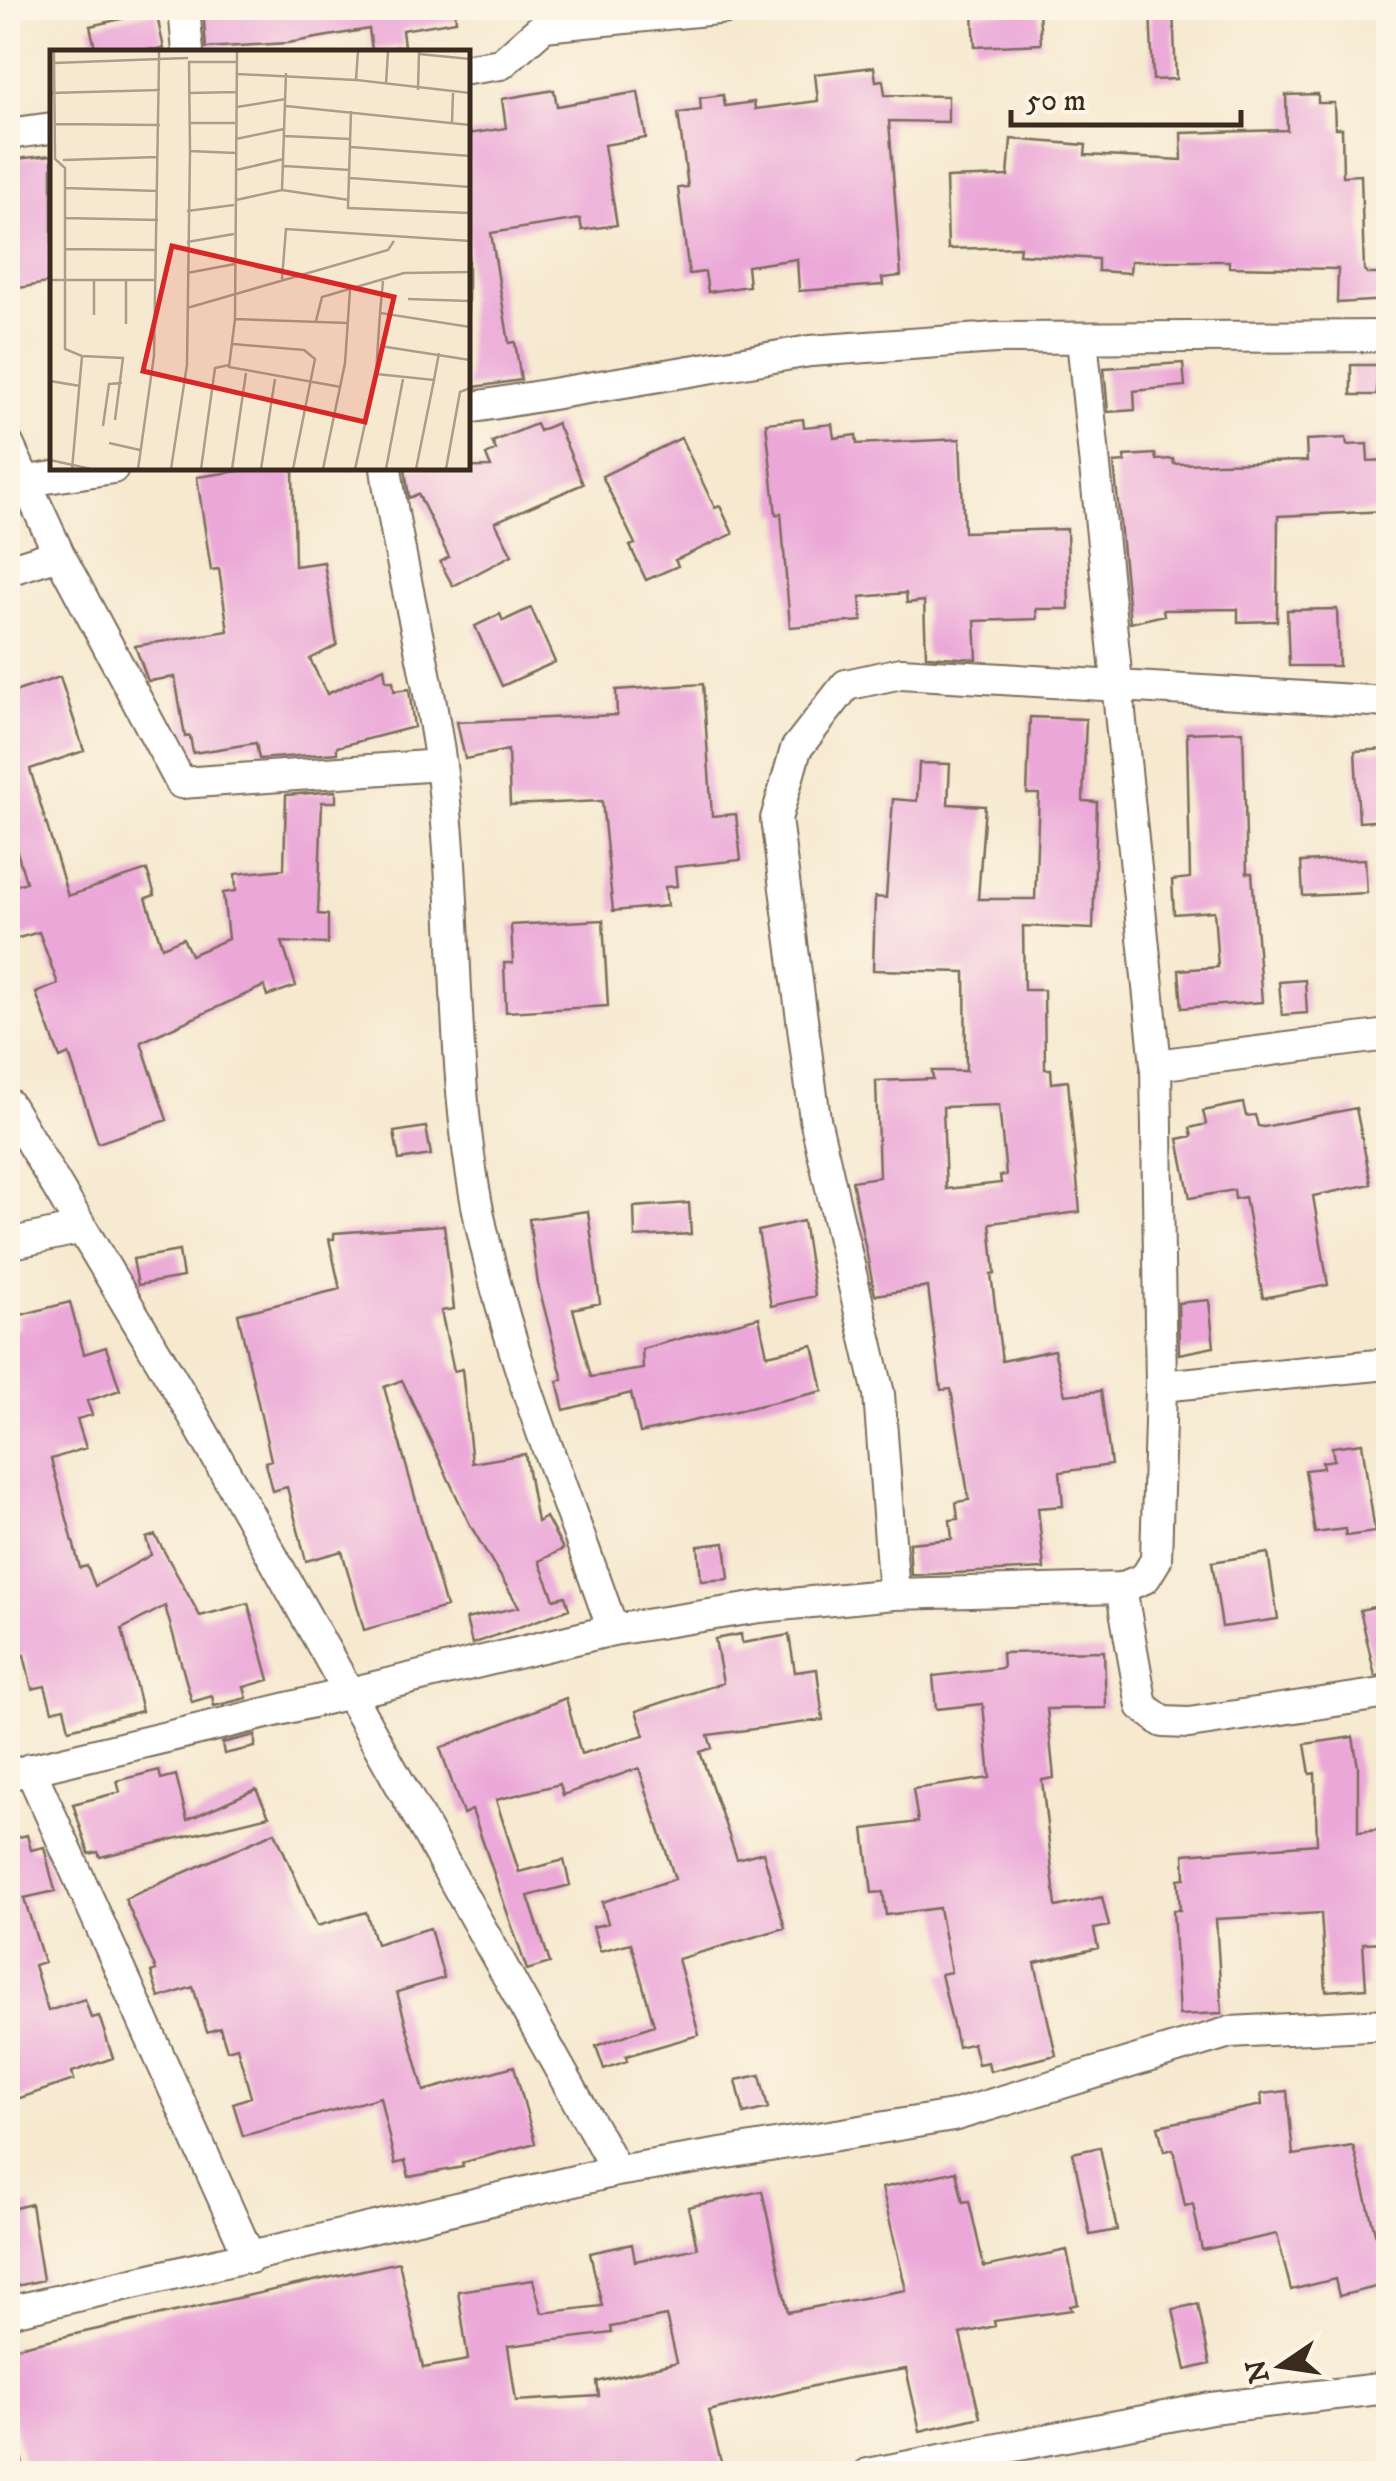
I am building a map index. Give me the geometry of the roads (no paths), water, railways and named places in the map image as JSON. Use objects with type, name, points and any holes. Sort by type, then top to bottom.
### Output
[{"type":"street","points":[[184,8],[188,50]]},
{"type":"street","points":[[470,69],[502,64],[543,17],[727,8]]},
{"type":"street","points":[[8,134],[50,128]]},
{"type":"street","points":[[470,408],[810,352],[996,338],[1388,336]]},
{"type":"street","points":[[250,2258],[18,1772],[613,1630],[760,1607],[894,1594],[1121,1588],[1145,1578],[1156,1560],[1161,1386],[1156,1065],[1082,339]]},
{"type":"street","points":[[8,444],[59,554],[181,783],[441,764]]},
{"type":"street","points":[[27,481],[99,470]]},
{"type":"street","points":[[386,470],[403,583],[441,764],[464,1096],[482,1233],[520,1364],[613,1630]]},
{"type":"street","points":[[8,570],[59,554]]},
{"type":"street","points":[[894,1594],[879,1394],[815,1119],[776,818],[796,749],[846,685],[900,672],[1388,702]]},
{"type":"street","points":[[1156,1065],[1388,1035]]},
{"type":"street","points":[[8,1104],[78,1229],[192,1414],[617,2171]]},
{"type":"street","points":[[8,1244],[78,1229]]},
{"type":"street","points":[[1161,1386],[1388,1364]]},
{"type":"street","points":[[1121,1588],[1142,1706],[1163,1722],[1190,1723],[1388,1692]]},
{"type":"street","points":[[8,2312],[617,2171],[953,2116],[1230,2032],[1388,2024]]},
{"type":"street","points":[[868,2474],[1210,2408],[1388,2388]]}]
